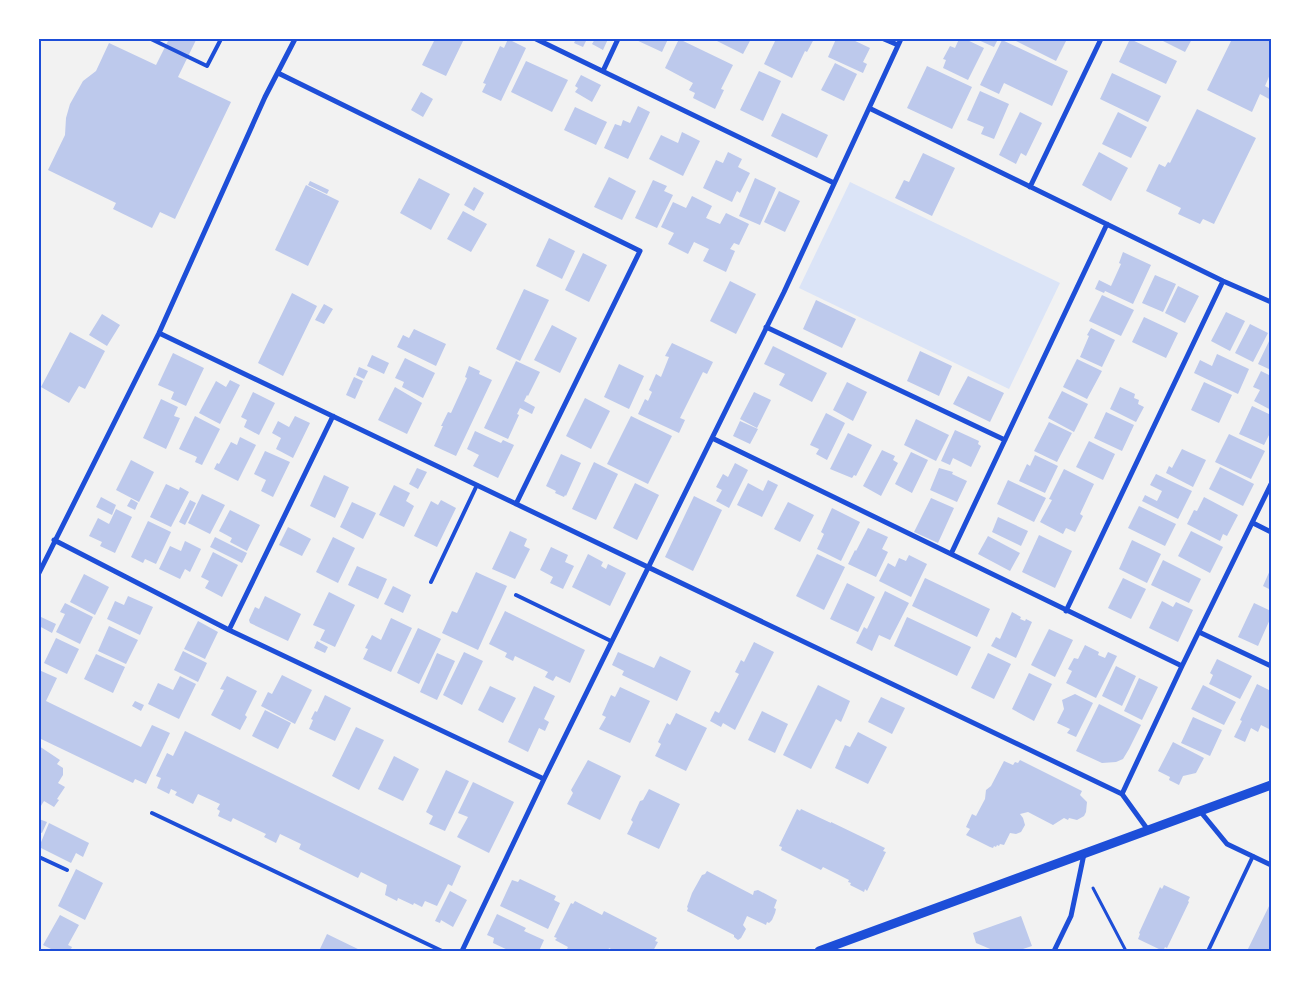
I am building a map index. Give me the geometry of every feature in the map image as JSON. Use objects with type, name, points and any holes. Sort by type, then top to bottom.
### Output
[{"type":"street","points":[[39,573],[159,333],[265,97],[294,40],[286,39]]},
{"type":"street","points":[[536,39],[834,183]]},
{"type":"street","points":[[603,71],[618,39]]},
{"type":"street","points":[[884,39],[898,45]]},
{"type":"street","points":[[464,951],[544,780],[766,327],[901,39]]},
{"type":"street","points":[[1030,187],[1101,39]]},
{"type":"street","points":[[278,73],[640,251],[516,504]]},
{"type":"street","points":[[869,108],[1222,281],[1271,302]]},
{"type":"street","points":[[951,554],[1107,224]]},
{"type":"street","points":[[1066,611],[1222,281]]},
{"type":"street","points":[[766,327],[1005,440]]},
{"type":"street","points":[[159,333],[1122,794],[1148,830]]},
{"type":"street","points":[[229,630],[332,416]]},
{"type":"street","points":[[712,438],[1182,666]]},
{"type":"street","points":[[1122,794],[1271,484]]},
{"type":"street","points":[[1253,523],[1271,532]]},
{"type":"street","points":[[54,540],[229,630],[544,780]]},
{"type":"street","points":[[1199,632],[1271,666]]},
{"type":"street","points":[[819,951],[1271,785]]},
{"type":"street","points":[[1200,811],[1227,844],[1271,865]]},
{"type":"street","points":[[1054,951],[1071,916],[1084,853]]},
{"type":"lane","points":[[150,39],[208,66],[221,39]]},
{"type":"lane","points":[[431,582],[477,485]]},
{"type":"lane","points":[[516,595],[612,641]]},
{"type":"lane","points":[[152,813],[442,951]]},
{"type":"lane","points":[[1208,951],[1253,856]]},
{"type":"lane","points":[[39,857],[67,870]]},
{"type":"path","points":[[1093,888],[1126,951]]},
{"type":"shaded area","points":[[850,182],[1060,283],[1009,389],[799,288]]},
{"type":"building","points":[[169,39],[196,40],[178,77],[231,102],[175,219],[160,212],[152,228],[113,209],[116,203],[48,170],[65,135],[66,118],[70,104],[83,81],[96,71],[109,43],[156,65]]},
{"type":"building","points":[[435,39],[464,39],[446,76],[422,65]]},
{"type":"building","points":[[508,39],[526,48],[501,101],[482,92],[486,84],[483,83],[500,46],[504,48]]},
{"type":"building","points":[[576,39],[587,39],[583,47],[574,43]]},
{"type":"building","points":[[595,39],[608,39],[603,50],[592,44]]},
{"type":"building","points":[[634,39],[668,39],[662,52]]},
{"type":"building","points":[[679,39],[733,65],[721,89],[724,90],[715,109],[693,98],[695,93],[689,90],[693,83],[665,68]]},
{"type":"building","points":[[718,39],[751,39],[743,54],[717,41]]},
{"type":"building","points":[[776,39],[814,39],[807,52],[805,51],[792,78],[764,64]]},
{"type":"building","points":[[836,39],[851,39],[870,48],[863,62],[867,64],[863,73],[828,57]]},
{"type":"building","points":[[959,39],[965,39],[984,48],[968,80],[943,68],[946,60],[943,59],[950,46],[955,48]]},
{"type":"building","points":[[976,39],[998,39],[994,47]]},
{"type":"building","points":[[1012,39],[1067,39],[1056,61]]},
{"type":"building","points":[[1130,39],[1177,61],[1166,84],[1119,62]]},
{"type":"building","points":[[1159,39],[1192,39],[1185,52]]},
{"type":"building","points":[[1232,39],[1271,39],[1271,72],[1265,86],[1271,89],[1271,100],[1260,94],[1252,112],[1207,90]]},
{"type":"building","points":[[1002,40],[1068,71],[1052,106],[1004,83],[999,94],[980,85]]},
{"type":"building","points":[[526,61],[568,80],[552,112],[511,92]]},
{"type":"building","points":[[835,63],[857,74],[844,101],[821,90]]},
{"type":"building","points":[[927,66],[972,87],[952,129],[907,108]]},
{"type":"building","points":[[759,71],[781,81],[763,121],[740,110]]},
{"type":"building","points":[[1112,73],[1161,96],[1148,122],[1100,99]]},
{"type":"building","points":[[581,75],[601,85],[592,102],[575,92],[578,88],[575,86]]},
{"type":"building","points":[[980,91],[1009,104],[994,139],[981,134],[984,127],[967,120]]},
{"type":"building","points":[[421,92],[433,99],[423,117],[411,110]]},
{"type":"building","points":[[638,106],[650,112],[628,159],[604,148],[615,124],[621,126],[623,120],[630,123]]},
{"type":"building","points":[[575,107],[607,122],[596,145],[564,130]]},
{"type":"building","points":[[1197,109],[1256,138],[1214,224],[1203,219],[1200,224],[1178,214],[1181,208],[1146,191],[1159,164],[1165,167],[1168,162],[1170,163]]},
{"type":"building","points":[[1020,112],[1042,123],[1026,156],[1021,153],[1016,164],[999,155]]},
{"type":"building","points":[[1118,112],[1147,127],[1131,158],[1102,144]]},
{"type":"building","points":[[782,113],[828,135],[817,158],[771,136]]},
{"type":"building","points":[[682,132],[700,141],[683,176],[649,159],[661,135],[678,143]]},
{"type":"building","points":[[728,152],[742,159],[738,167],[750,173],[740,193],[737,191],[732,202],[703,188],[716,160],[723,163]]},
{"type":"building","points":[[1099,152],[1128,168],[1111,201],[1082,185]]},
{"type":"building","points":[[923,153],[955,168],[932,216],[895,198],[904,180],[909,182]]},
{"type":"building","points":[[609,177],[636,191],[622,220],[594,207]]},
{"type":"building","points":[[419,178],[450,194],[431,230],[400,213]]},
{"type":"building","points":[[755,178],[776,188],[760,225],[739,216]]},
{"type":"building","points":[[653,180],[667,186],[664,191],[673,195],[657,228],[635,218]]},
{"type":"building","points":[[310,181],[329,190],[327,194],[308,185]]},
{"type":"building","points":[[306,185],[339,201],[308,266],[275,250]]},
{"type":"building","points":[[474,187],[484,193],[474,211],[464,205]]},
{"type":"building","points":[[779,191],[800,201],[785,232],[764,222]]},
{"type":"building","points":[[692,196],[712,206],[706,218],[720,224],[726,213],[749,224],[739,245],[734,243],[730,249],[735,251],[726,272],[703,261],[709,249],[694,242],[688,254],[668,244],[674,233],[661,227],[673,202],[686,208]]},
{"type":"building","points":[[463,211],[487,224],[471,252],[447,239]]},
{"type":"building","points":[[549,238],[575,251],[562,279],[536,266]]},
{"type":"building","points":[[1123,252],[1151,265],[1133,304],[1105,291],[1104,293],[1095,289],[1099,280],[1111,286],[1121,264],[1119,263]]},
{"type":"building","points":[[583,253],[607,265],[589,302],[565,290]]},
{"type":"building","points":[[1155,275],[1176,284],[1163,312],[1142,303]]},
{"type":"building","points":[[730,281],[756,294],[736,334],[710,321]]},
{"type":"building","points":[[1178,286],[1199,296],[1185,323],[1165,313]]},
{"type":"building","points":[[524,289],[549,300],[520,361],[496,349]]},
{"type":"building","points":[[292,293],[317,306],[283,376],[258,363]]},
{"type":"building","points":[[1102,295],[1134,310],[1121,336],[1089,321]]},
{"type":"building","points":[[816,300],[856,319],[842,348],[803,329]]},
{"type":"building","points":[[324,304],[333,309],[324,324],[315,320]]},
{"type":"building","points":[[1226,312],[1245,321],[1230,351],[1211,341]]},
{"type":"building","points":[[102,314],[120,325],[107,346],[89,335]]},
{"type":"building","points":[[1144,317],[1178,333],[1166,358],[1132,342]]},
{"type":"building","points":[[1250,324],[1268,333],[1253,362],[1235,353]]},
{"type":"building","points":[[552,325],[577,338],[560,373],[534,360]]},
{"type":"building","points":[[1091,328],[1115,340],[1102,367],[1080,357]]},
{"type":"building","points":[[414,329],[446,344],[436,366],[397,347],[403,335],[409,338]]},
{"type":"building","points":[[70,332],[105,351],[85,389],[79,386],[69,403],[41,387]]},
{"type":"building","points":[[1271,337],[1271,370],[1258,364]]},
{"type":"building","points":[[672,343],[713,362],[707,374],[703,372],[680,418],[685,420],[679,433],[638,414],[645,399],[648,401],[652,392],[649,390],[656,374],[661,377],[669,357],[665,356]]},
{"type":"building","points":[[773,346],[827,373],[812,402],[779,385],[785,374],[764,364]]},
{"type":"building","points":[[920,351],[952,366],[939,396],[907,381]]},
{"type":"building","points":[[173,353],[204,368],[186,406],[171,399],[174,392],[158,385]]},
{"type":"building","points":[[1217,354],[1249,369],[1238,394],[1194,373],[1200,360],[1212,366]]},
{"type":"building","points":[[372,355],[389,363],[384,374],[367,366]]},
{"type":"building","points":[[405,358],[435,373],[423,398],[402,387],[404,382],[395,378]]},
{"type":"building","points":[[1077,359],[1102,371],[1087,399],[1063,387]]},
{"type":"building","points":[[516,361],[540,372],[524,401],[535,407],[532,414],[520,408],[517,414],[519,415],[508,439],[484,428]]},
{"type":"building","points":[[619,364],[644,376],[629,409],[604,397]]},
{"type":"building","points":[[469,366],[480,371],[479,374],[492,380],[456,456],[434,446],[443,426],[441,426],[448,412],[451,413],[467,378],[465,377]]},
{"type":"building","points":[[359,367],[368,371],[364,379],[356,375]]},
{"type":"building","points":[[1261,371],[1271,376],[1271,410],[1254,401],[1260,390],[1253,387]]},
{"type":"building","points":[[968,376],[1004,393],[990,422],[953,404]]},
{"type":"building","points":[[354,377],[363,381],[355,399],[346,395]]},
{"type":"building","points":[[230,380],[240,385],[220,424],[199,413],[216,381],[226,387]]},
{"type":"building","points":[[847,382],[867,392],[853,421],[833,410]]},
{"type":"building","points":[[1204,382],[1232,395],[1219,423],[1191,410]]},
{"type":"building","points":[[395,387],[422,403],[407,434],[378,420]]},
{"type":"building","points":[[1120,387],[1135,394],[1134,398],[1139,400],[1138,404],[1144,407],[1136,422],[1110,409]]},
{"type":"building","points":[[1062,391],[1088,404],[1074,432],[1048,418]]},
{"type":"building","points":[[253,392],[275,403],[259,435],[244,427],[247,420],[241,417]]},
{"type":"building","points":[[754,392],[771,400],[757,428],[740,419]]},
{"type":"building","points":[[585,398],[610,411],[591,449],[566,436]]},
{"type":"building","points":[[161,399],[178,407],[174,416],[180,418],[166,449],[143,438]]},
{"type":"building","points":[[1252,406],[1271,415],[1271,431],[1264,445],[1239,434]]},
{"type":"building","points":[[1106,412],[1134,425],[1122,451],[1094,438]]},
{"type":"building","points":[[826,413],[845,423],[827,460],[816,454],[819,449],[810,445]]},
{"type":"building","points":[[195,416],[220,429],[202,465],[195,462],[197,457],[179,449]]},
{"type":"building","points":[[295,416],[310,423],[293,458],[276,449],[281,438],[272,433],[278,421],[289,427]]},
{"type":"building","points":[[631,416],[672,436],[648,484],[607,464]]},
{"type":"building","points":[[916,419],[949,435],[936,461],[904,445]]},
{"type":"building","points":[[740,421],[758,429],[750,444],[733,436]]},
{"type":"building","points":[[1049,422],[1072,433],[1057,462],[1034,451]]},
{"type":"building","points":[[955,430],[979,441],[978,444],[981,446],[971,467],[953,458],[950,465],[941,461]]},
{"type":"building","points":[[475,431],[501,443],[503,440],[514,445],[498,478],[473,466],[479,455],[467,449]]},
{"type":"building","points":[[848,433],[872,445],[856,476],[854,475],[852,478],[830,469]]},
{"type":"building","points":[[1229,434],[1265,451],[1251,479],[1215,462]]},
{"type":"building","points":[[240,437],[256,445],[238,481],[214,469],[217,463],[219,464],[231,442],[237,445]]},
{"type":"building","points":[[1089,441],[1115,454],[1103,480],[1076,467]]},
{"type":"building","points":[[1182,449],[1206,460],[1193,487],[1166,473],[1169,466],[1172,468]]},
{"type":"building","points":[[882,450],[895,456],[893,460],[898,463],[881,496],[863,486]]},
{"type":"building","points":[[265,451],[290,462],[273,497],[261,491],[266,480],[254,474]]},
{"type":"building","points":[[911,452],[928,460],[912,493],[895,484]]},
{"type":"building","points":[[561,454],[581,463],[564,497],[546,486]]},
{"type":"building","points":[[1035,455],[1058,466],[1045,493],[1019,481],[1027,464],[1030,466]]},
{"type":"building","points":[[131,460],[154,472],[139,502],[116,490]]},
{"type":"building","points":[[594,462],[618,474],[596,520],[572,509]]},
{"type":"building","points":[[735,463],[748,470],[729,508],[716,501],[722,490],[716,487],[723,474],[728,477]]},
{"type":"building","points":[[1220,467],[1254,484],[1243,506],[1209,489]]},
{"type":"building","points":[[417,468],[427,472],[418,489],[409,484]]},
{"type":"building","points":[[939,468],[953,472],[952,474],[967,481],[957,502],[930,490]]},
{"type":"building","points":[[1064,469],[1094,484],[1080,514],[1083,516],[1075,532],[1066,528],[1063,534],[1040,522],[1052,500],[1049,499]]},
{"type":"building","points":[[1156,474],[1192,491],[1178,519],[1142,501],[1145,495],[1157,501],[1162,491],[1150,485]]},
{"type":"building","points":[[324,475],[349,487],[335,518],[310,506]]},
{"type":"building","points":[[768,480],[778,485],[762,517],[737,505],[748,483],[763,491]]},
{"type":"building","points":[[1008,480],[1046,498],[1034,522],[997,504]]},
{"type":"building","points":[[635,483],[659,495],[637,540],[613,528]]},
{"type":"building","points":[[166,484],[179,490],[180,487],[189,492],[171,527],[150,517]]},
{"type":"building","points":[[394,485],[410,493],[406,501],[414,506],[404,527],[379,515]]},
{"type":"building","points":[[202,494],[225,505],[210,534],[188,523]]},
{"type":"building","points":[[694,496],[722,510],[693,571],[665,557]]},
{"type":"building","points":[[101,497],[116,505],[112,515],[96,507]]},
{"type":"building","points":[[1204,497],[1238,515],[1227,536],[1223,534],[1220,541],[1187,524],[1194,510],[1197,511]]},
{"type":"building","points":[[931,498],[954,508],[938,543],[914,532]]},
{"type":"building","points":[[131,499],[138,503],[135,510],[127,506]]},
{"type":"building","points":[[190,500],[196,503],[185,525],[179,522]]},
{"type":"building","points":[[441,500],[456,508],[437,547],[414,536],[431,501],[438,505]]},
{"type":"building","points":[[352,502],[376,513],[363,539],[340,527]]},
{"type":"building","points":[[788,502],[814,515],[800,542],[774,529]]},
{"type":"building","points":[[1139,506],[1176,524],[1165,546],[1128,528]]},
{"type":"building","points":[[832,508],[860,522],[841,561],[817,549],[824,534],[821,532]]},
{"type":"building","points":[[116,509],[132,517],[115,553],[100,546],[102,542],[89,536],[98,518],[109,524]]},
{"type":"building","points":[[230,510],[260,525],[247,551],[230,542],[232,538],[219,531]]},
{"type":"building","points":[[998,517],[1028,531],[1021,546],[992,532]]},
{"type":"building","points":[[148,521],[171,532],[156,564],[145,559],[143,563],[131,557]]},
{"type":"building","points":[[288,527],[311,539],[302,556],[279,545]]},
{"type":"building","points":[[868,528],[888,537],[882,549],[888,552],[876,577],[848,564]]},
{"type":"building","points":[[510,531],[527,539],[524,546],[530,549],[515,579],[492,569]]},
{"type":"building","points":[[1191,531],[1223,547],[1210,573],[1178,556]]},
{"type":"building","points":[[1039,535],[1072,551],[1055,588],[1022,572]]},
{"type":"building","points":[[988,536],[1020,553],[1010,571],[978,554]]},
{"type":"building","points":[[215,537],[247,553],[242,563],[210,547]]},
{"type":"building","points":[[333,537],[355,548],[338,583],[316,572]]},
{"type":"building","points":[[1132,540],[1161,554],[1147,583],[1119,569]]},
{"type":"building","points":[[185,541],[201,549],[190,572],[185,569],[180,579],[159,569],[170,546],[181,551]]},
{"type":"building","points":[[551,547],[568,555],[565,562],[574,566],[563,589],[550,583],[553,577],[540,570]]},
{"type":"building","points":[[213,552],[238,565],[222,597],[205,588],[209,581],[201,577]]},
{"type":"building","points":[[588,554],[603,562],[601,566],[606,569],[608,564],[626,573],[610,606],[572,587]]},
{"type":"building","points":[[817,554],[845,567],[824,610],[796,596]]},
{"type":"building","points":[[909,555],[927,564],[911,597],[879,581],[888,563],[895,567],[899,558],[906,561]]},
{"type":"building","points":[[1163,560],[1201,579],[1189,603],[1151,585]]},
{"type":"building","points":[[357,566],[387,579],[378,599],[348,585]]},
{"type":"building","points":[[1271,568],[1271,590],[1263,586]]},
{"type":"building","points":[[476,572],[507,586],[478,650],[442,633],[452,611],[457,613]]},
{"type":"building","points":[[84,574],[109,587],[95,615],[70,602]]},
{"type":"building","points":[[925,578],[990,609],[977,637],[912,606]]},
{"type":"building","points":[[1123,578],[1146,589],[1131,619],[1108,608]]},
{"type":"building","points":[[847,583],[875,597],[858,632],[830,619]]},
{"type":"building","points":[[393,586],[411,595],[403,613],[384,604]]},
{"type":"building","points":[[885,591],[909,603],[890,640],[879,635],[872,651],[856,643],[864,627],[867,629]]},
{"type":"building","points":[[329,592],[355,605],[335,647],[320,640],[325,630],[313,625]]},
{"type":"building","points":[[128,596],[153,607],[140,635],[107,619],[115,601],[124,605]]},
{"type":"building","points":[[265,596],[301,614],[288,641],[250,623],[249,620],[255,607],[259,609]]},
{"type":"building","points":[[1162,601],[1173,607],[1176,602],[1193,610],[1178,642],[1149,628]]},
{"type":"building","points":[[65,603],[93,617],[80,644],[56,632],[65,614],[60,612]]},
{"type":"building","points":[[1254,603],[1271,611],[1271,617],[1258,646],[1238,637]]},
{"type":"building","points":[[505,611],[585,650],[570,683],[556,676],[553,681],[545,677],[548,672],[515,656],[513,661],[505,657],[507,653],[489,644]]},
{"type":"building","points":[[1012,612],[1021,617],[1020,619],[1032,622],[1016,658],[991,646],[996,637],[1000,639]]},
{"type":"building","points":[[41,617],[56,624],[52,633],[39,626]]},
{"type":"building","points":[[907,617],[971,647],[957,676],[894,646]]},
{"type":"building","points":[[391,618],[412,628],[391,672],[363,659],[368,649],[365,648],[372,635],[381,640]]},
{"type":"building","points":[[198,621],[218,632],[205,659],[184,649]]},
{"type":"building","points":[[109,626],[138,640],[126,664],[98,651]]},
{"type":"building","points":[[418,628],[441,639],[419,684],[397,673]]},
{"type":"building","points":[[1049,629],[1073,640],[1055,677],[1031,665]]},
{"type":"building","points":[[56,638],[79,649],[67,674],[44,663]]},
{"type":"building","points":[[317,641],[328,647],[325,653],[314,648]]},
{"type":"building","points":[[754,642],[774,652],[735,730],[723,723],[721,727],[710,721],[715,711],[719,713],[739,674],[735,672],[741,660],[744,662]]},
{"type":"building","points":[[1085,645],[1099,652],[1098,655],[1105,658],[1108,652],[1117,656],[1096,698],[1066,683],[1072,671],[1068,669],[1074,658],[1078,659]]},
{"type":"building","points":[[183,651],[207,663],[198,682],[174,670]]},
{"type":"building","points":[[464,652],[483,661],[462,705],[443,695]]},
{"type":"building","points":[[618,652],[654,668],[660,656],[691,671],[677,701],[622,675],[624,671],[612,665]]},
{"type":"building","points":[[437,653],[455,661],[437,700],[420,692]]},
{"type":"building","points":[[988,653],[1011,664],[994,699],[971,688]]},
{"type":"building","points":[[96,654],[125,667],[113,693],[84,679]]},
{"type":"building","points":[[1217,659],[1252,676],[1240,699],[1209,684],[1213,675],[1210,673]]},
{"type":"building","points":[[1116,666],[1136,676],[1122,706],[1102,696]]},
{"type":"building","points":[[39,670],[57,678],[46,701],[141,747],[152,725],[170,733],[146,784],[135,779],[133,783],[39,738]]},
{"type":"building","points":[[1029,673],[1052,684],[1034,721],[1012,709]]},
{"type":"building","points":[[282,675],[312,690],[295,724],[261,706],[268,692],[272,694]]},
{"type":"building","points":[[180,676],[196,684],[179,719],[148,704],[158,683],[173,690]]},
{"type":"building","points":[[227,676],[257,691],[240,730],[211,715],[224,690],[220,689]]},
{"type":"building","points":[[1139,678],[1158,687],[1142,720],[1124,711]]},
{"type":"building","points":[[1257,684],[1271,691],[1271,725],[1269,729],[1261,725],[1258,732],[1251,728],[1245,742],[1234,737]]},
{"type":"building","points":[[818,685],[850,701],[841,722],[836,719],[811,769],[783,755]]},
{"type":"building","points":[[1203,685],[1236,702],[1224,725],[1191,709]]},
{"type":"building","points":[[490,686],[516,698],[503,723],[478,710]]},
{"type":"building","points":[[534,686],[555,696],[544,719],[549,722],[545,731],[539,728],[528,752],[508,742]]},
{"type":"building","points":[[620,687],[650,701],[630,743],[599,729],[606,717],[602,715],[611,695],[615,697]]},
{"type":"building","points":[[1075,694],[1093,703],[1076,737],[1067,733],[1070,729],[1057,723],[1064,709],[1062,700]]},
{"type":"building","points":[[325,695],[351,708],[335,741],[309,729],[313,720],[311,719],[315,711],[317,712]]},
{"type":"building","points":[[881,697],[905,708],[892,734],[868,722]]},
{"type":"building","points":[[135,701],[144,705],[141,711],[132,706]]},
{"type":"building","points":[[1099,704],[1141,725],[1123,759],[1116,762],[1102,763],[1076,751]]},
{"type":"building","points":[[265,710],[291,723],[278,749],[252,736]]},
{"type":"building","points":[[762,711],[788,724],[775,753],[748,740]]},
{"type":"building","points":[[676,713],[707,728],[686,771],[655,756],[661,744],[658,742],[667,723],[670,725]]},
{"type":"building","points":[[1193,717],[1222,730],[1210,756],[1181,743]]},
{"type":"building","points":[[356,727],[384,740],[359,790],[332,776]]},
{"type":"building","points":[[185,731],[461,866],[452,886],[448,884],[437,906],[425,901],[422,907],[398,898],[397,901],[385,895],[387,885],[361,872],[358,878],[299,849],[301,844],[280,834],[276,843],[264,837],[266,834],[233,818],[231,822],[218,816],[220,811],[217,809],[220,804],[198,794],[193,804],[175,795],[177,792],[171,789],[169,794],[157,788],[161,778],[156,776],[167,753],[173,756]]},
{"type":"building","points":[[858,732],[887,747],[868,784],[835,768],[845,745],[850,747]]},
{"type":"building","points":[[1173,742],[1204,758],[1196,773],[1183,776],[1179,785],[1169,780],[1170,777],[1158,771]]},
{"type":"building","points":[[39,746],[60,760],[57,764],[63,768],[63,775],[58,783],[65,787],[54,807],[44,801],[39,809]]},
{"type":"building","points":[[394,756],[419,769],[403,801],[378,789]]},
{"type":"building","points":[[588,760],[621,776],[600,820],[567,804],[573,793],[571,790]]},
{"type":"building","points":[[1020,760],[1082,791],[1080,795],[1087,802],[1084,816],[1077,820],[1064,818],[1053,825],[1028,812],[1020,814],[1025,825],[1021,832],[1016,834],[1010,833],[1004,845],[1000,844],[993,848],[966,835],[970,829],[966,827],[972,814],[976,816],[985,799],[986,790],[991,786],[1004,761],[1013,765]]},
{"type":"building","points":[[446,770],[469,781],[445,831],[429,824],[433,816],[426,812]]},
{"type":"building","points":[[473,782],[514,802],[489,853],[457,837],[468,817],[458,813]]},
{"type":"building","points":[[649,789],[680,804],[659,849],[627,834],[640,801],[643,800]]},
{"type":"building","points":[[797,809],[831,822],[885,848],[883,851],[886,852],[867,891],[865,889],[864,892],[850,885],[849,880],[823,867],[821,870],[781,850],[782,847],[779,846]]},
{"type":"building","points":[[39,819],[47,822],[42,833],[39,832]]},
{"type":"building","points":[[49,823],[89,843],[83,857],[76,853],[71,863],[39,847]]},
{"type":"building","points":[[76,869],[103,883],[85,920],[58,906]]},
{"type":"building","points":[[707,871],[753,895],[754,891],[758,890],[777,900],[772,920],[769,923],[767,922],[766,925],[747,916],[743,925],[746,929],[738,940],[734,935],[687,911],[692,893],[702,875]]},
{"type":"building","points":[[520,879],[556,896],[554,900],[560,903],[548,929],[500,906],[512,880],[518,882]]},
{"type":"building","points":[[1164,885],[1190,897],[1167,948],[1165,947],[1163,951],[1138,939],[1160,887],[1162,889]]},
{"type":"building","points":[[450,891],[467,900],[453,927],[441,920],[440,923],[435,921]]},
{"type":"building","points":[[575,901],[602,915],[604,911],[657,938],[655,941],[658,942],[653,951],[610,951],[611,949],[609,948],[608,951],[566,951],[568,947],[555,940],[557,938],[554,937],[571,903],[573,904]]},
{"type":"building","points":[[1271,902],[1271,951],[1247,951]]},
{"type":"building","points":[[497,914],[526,928],[524,931],[544,940],[539,951],[510,951],[493,943],[494,938],[487,935]]},
{"type":"building","points":[[60,915],[79,925],[68,945],[72,947],[70,951],[55,951],[43,945]]},
{"type":"building","points":[[1021,916],[1032,946],[1017,951],[995,951],[976,943],[973,933]]},
{"type":"building","points":[[327,934],[362,951],[319,951]]}]
